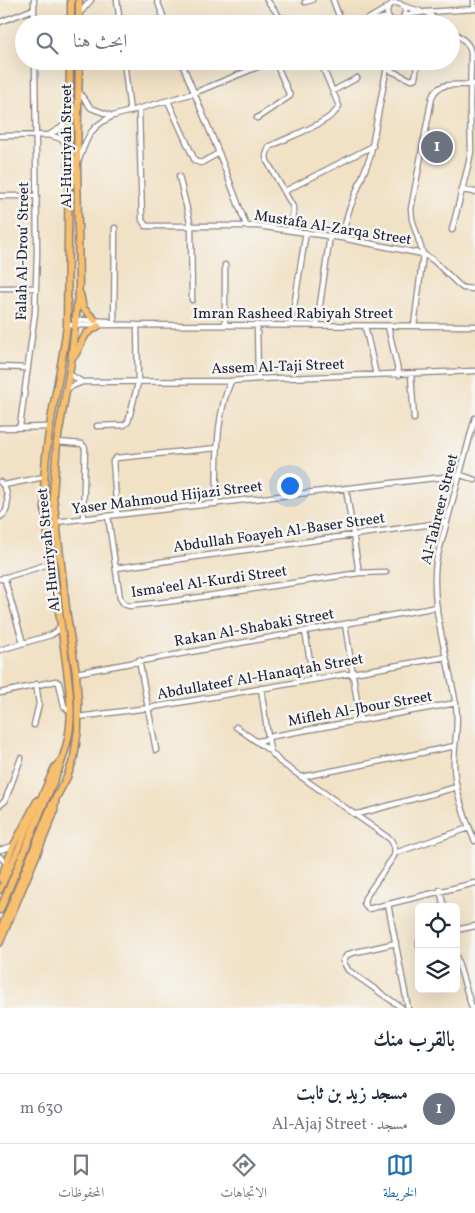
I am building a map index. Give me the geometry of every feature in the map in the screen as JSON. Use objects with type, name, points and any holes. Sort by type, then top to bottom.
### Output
[{"type":"highway","points":[[71,0],[71,15]]},
{"type":"highway","points":[[79,0],[79,14]]},
{"type":"highway","name":"Al-Hurriyah Street","points":[[0,910],[62,758],[68,740],[71,713],[64,641],[45,508],[44,478],[50,427],[62,363],[67,323],[70,70]]},
{"type":"highway","name":"Al-Hurriyah Street","points":[[0,932],[56,798],[67,777],[72,762],[78,717],[76,673],[56,522],[54,479],[57,442],[71,363],[79,286],[77,163],[79,70]]},
{"type":"highway","points":[[71,363],[86,334],[96,323],[83,308],[79,286]]},
{"type":"main road","points":[[0,890],[54,768],[62,758]]},
{"type":"main road","points":[[0,879],[31,810],[42,794]]},
{"type":"main road","points":[[0,943],[54,814],[56,798]]},
{"type":"street","points":[[34,0],[34,15]]},
{"type":"street","points":[[79,14],[92,0]]},
{"type":"street","points":[[117,0],[119,15]]},
{"type":"street","points":[[157,0],[163,15]]},
{"type":"street","points":[[267,0],[278,15]]},
{"type":"street","points":[[305,2],[312,0]]},
{"type":"street","points":[[333,0],[339,15]]},
{"type":"street","points":[[401,3],[405,10],[404,15],[474,9],[474,0]]},
{"type":"street","points":[[375,15],[387,8],[392,2],[401,3],[428,15]]},
{"type":"street","points":[[387,8],[388,15]]},
{"type":"street","points":[[18,15],[34,9]]},
{"type":"street","points":[[0,22],[15,16]]},
{"type":"street","points":[[452,230],[471,151],[473,85],[470,48],[460,37]]},
{"type":"street","name":"Falah Al-Drou‘ Street","points":[[20,426],[33,337],[36,196],[35,70]]},
{"type":"street","points":[[125,70],[130,112]]},
{"type":"street","points":[[185,70],[220,153],[246,225]]},
{"type":"street","points":[[77,163],[86,141],[96,126],[113,116],[194,93],[252,70]]},
{"type":"street","points":[[257,118],[290,96],[278,70]]},
{"type":"street","points":[[290,229],[293,210],[285,191],[268,161],[266,156],[267,150],[274,144],[332,116],[338,110],[339,106],[324,70]]},
{"type":"street","points":[[342,238],[345,220],[366,169],[387,70]]},
{"type":"street","points":[[389,70],[411,80],[415,78],[416,70]]},
{"type":"street","points":[[333,91],[357,78]]},
{"type":"street","points":[[414,326],[423,254],[412,219],[411,209],[432,97],[434,91],[441,86],[473,85]]},
{"type":"street","points":[[78,92],[92,108],[104,115],[113,116]]},
{"type":"street","points":[[168,101],[195,161],[202,163],[220,153]]},
{"type":"street","name":"Mustafa Al-Zarqa Street","points":[[139,110],[144,224],[150,227],[246,225],[290,229],[423,254]]},
{"type":"street","points":[[0,136],[49,134],[62,127],[69,115]]},
{"type":"street","points":[[49,134],[62,139],[67,143],[69,150]]},
{"type":"street","points":[[285,191],[372,146]]},
{"type":"street","points":[[179,176],[191,226],[192,300]]},
{"type":"street","points":[[462,190],[475,192]]},
{"type":"street","points":[[0,196],[36,196]]},
{"type":"street","points":[[113,324],[115,228]]},
{"type":"street","points":[[291,325],[306,232]]},
{"type":"street","points":[[317,325],[330,236]]},
{"type":"street","points":[[423,254],[433,260],[459,285],[464,288],[475,289]]},
{"type":"street","points":[[224,265],[225,325]]},
{"type":"street","points":[[0,288],[35,288]]},
{"type":"street","name":"Imran Rasheed Rabiyah Street","points":[[67,323],[475,326]]},
{"type":"street","points":[[97,426],[126,424],[138,382],[137,325]]},
{"type":"street","points":[[257,325],[258,378]]},
{"type":"street","points":[[365,326],[376,375]]},
{"type":"street","points":[[388,326],[399,375]]},
{"type":"street","points":[[0,366],[28,368]]},
{"type":"street","name":"Assem Al-Taji Street","points":[[66,389],[82,382],[231,381],[258,378],[399,375],[475,371]]},
{"type":"street","points":[[69,374],[82,382]]},
{"type":"street","points":[[411,374],[414,419]]},
{"type":"street","points":[[216,504],[217,448],[222,409],[231,381]]},
{"type":"street","name":"Al-Tahreer Street","points":[[475,418],[461,476],[436,562],[435,580],[437,607],[456,703],[458,725],[454,767],[457,787],[469,828],[475,841]]},
{"type":"street","points":[[0,428],[20,426],[50,427]]},
{"type":"street","points":[[57,442],[82,444],[85,448],[83,519]]},
{"type":"street","points":[[117,514],[113,462],[116,458],[217,448]]},
{"type":"street","points":[[461,476],[475,480]]},
{"type":"street","name":"Yaser Mahmoud Hijazi Street","points":[[56,522],[461,476]]},
{"type":"street","points":[[0,517],[6,513],[7,508],[2,484],[44,478]]},
{"type":"street","points":[[346,488],[358,573]]},
{"type":"street","name":"Isma‘eel Al-Kurdi Street","points":[[108,516],[120,598],[124,604],[129,606],[358,573],[386,572]]},
{"type":"street","name":"Abdullah Foayeh Al-Baser Street","points":[[116,568],[447,522]]},
{"type":"street","points":[[23,643],[2,578],[52,563]]},
{"type":"street","name":"Rakan Al-Shabaki Street","points":[[76,673],[437,607]]},
{"type":"street","points":[[0,650],[51,635],[57,632],[61,624]]},
{"type":"street","points":[[345,624],[360,720]]},
{"type":"street","points":[[305,631],[313,679]]},
{"type":"street","points":[[51,635],[64,641]]},
{"type":"street","name":"Abdullateef Al-Hanaqtah Street","points":[[78,717],[148,708],[446,657]]},
{"type":"street","points":[[139,660],[156,750]]},
{"type":"street","points":[[0,693],[36,684],[58,682],[64,706],[71,713]]},
{"type":"street","points":[[34,725],[39,704],[36,684]]},
{"type":"street","points":[[260,688],[270,751]]},
{"type":"street","name":"Mifleh Al-Jbour Street","points":[[258,741],[268,737],[456,703]]},
{"type":"street","points":[[236,727],[258,741],[276,759],[390,839],[394,847],[394,853],[364,900],[368,909],[475,883]]},
{"type":"street","points":[[302,777],[455,746]]},
{"type":"street","points":[[0,805],[5,801],[21,758]]},
{"type":"street","points":[[353,814],[457,787]]},
{"type":"street","points":[[394,853],[469,828]]},
{"type":"street","points":[[0,850],[14,846]]},
{"type":"street","points":[[0,856],[7,863]]},
{"type":"street","points":[[440,890],[443,903]]},
{"type":"street","points":[[388,904],[408,1008]]},
{"type":"street","points":[[460,929],[475,926]]},
{"type":"street","points":[[396,943],[352,953],[343,960],[348,970],[402,1008]]},
{"type":"street","points":[[460,980],[472,1008]]},
{"type":"place","name":"مسجد زيد بن ثابت","points":[[437,147]]}]
